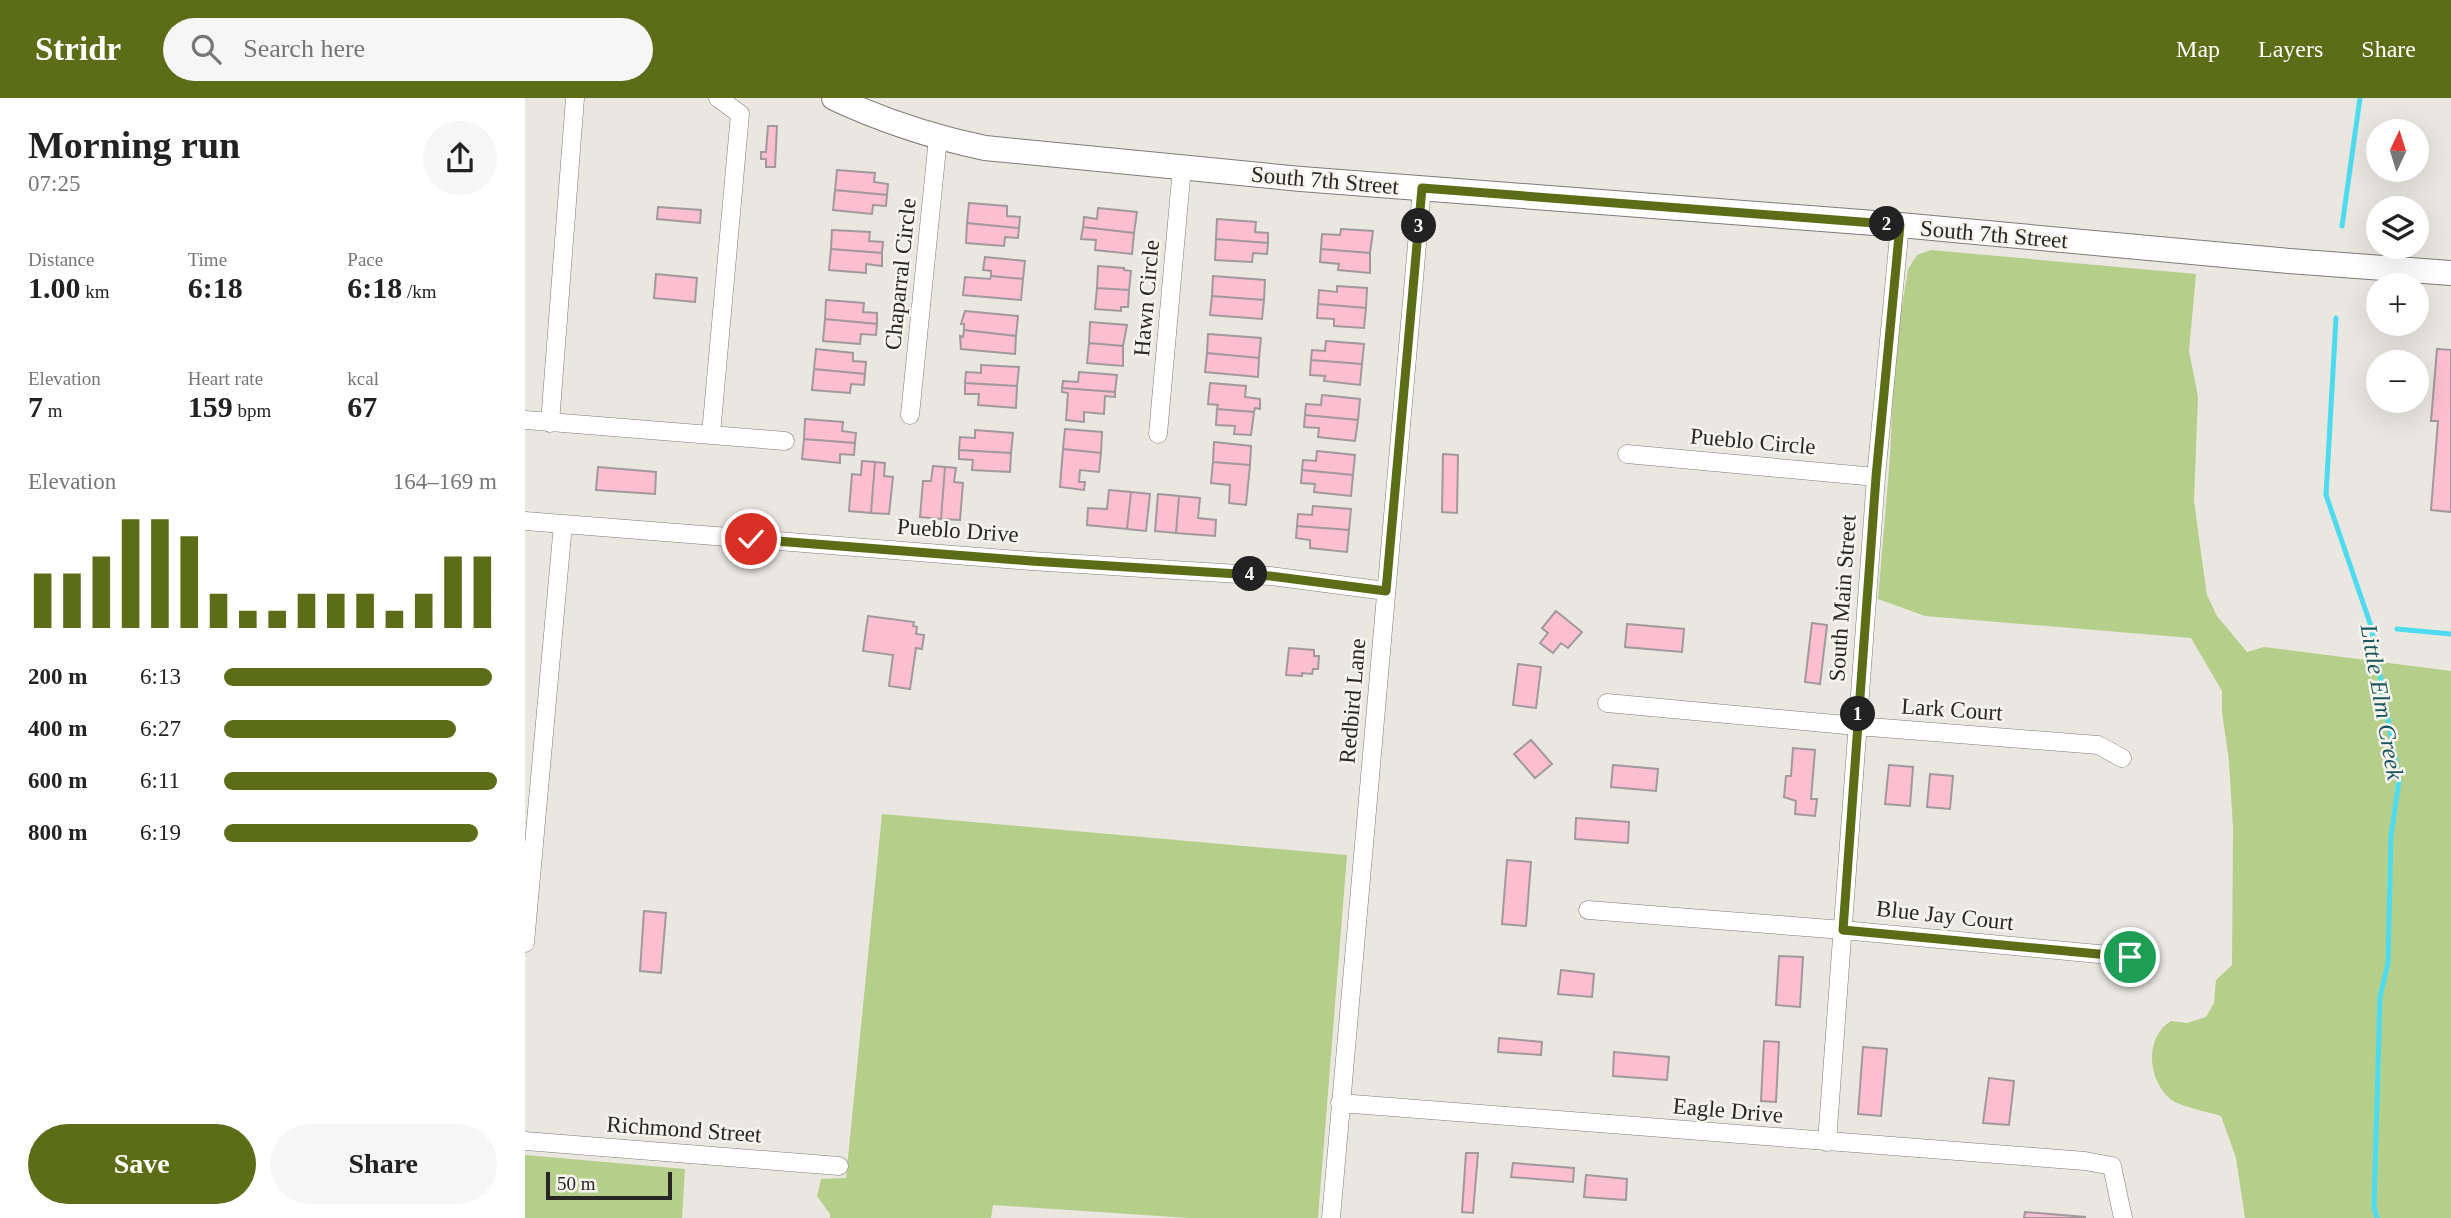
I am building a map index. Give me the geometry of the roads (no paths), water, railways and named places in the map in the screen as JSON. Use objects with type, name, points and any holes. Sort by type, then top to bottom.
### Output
[{"type":"main road","name":"South 7th Street","points":[[834,98],[864,112],[938,138],[985,148],[1301,179],[1900,225],[2451,273]]},
{"type":"street","points":[[550,423],[575,98]]},
{"type":"street","points":[[712,434],[740,114],[718,98]]},
{"type":"street","name":"Chaparral Circle","points":[[910,415],[938,138]]},
{"type":"street","name":"Hawn Circle","points":[[1158,434],[1182,167]]},
{"type":"street","name":"Redbird Lane","points":[[1331,1218],[1422,188]]},
{"type":"street","name":"South Main Street","points":[[1827,1142],[1876,477],[1900,225]]},
{"type":"street","points":[[525,420],[785,441]]},
{"type":"street","name":"Pueblo Circle","points":[[1626,454],[1876,477]]},
{"type":"street","name":"Pueblo Drive","points":[[525,521],[1031,561],[1270,576],[1386,591]]},
{"type":"street","points":[[525,943],[563,524]]},
{"type":"street","name":"Lark Court","points":[[1607,703],[2098,745],[2122,758]]},
{"type":"street","name":"Blue Jay Court","points":[[1588,910],[1843,930],[2130,957]]},
{"type":"street","name":"Eagle Drive","points":[[1340,1103],[2085,1161],[2112,1166],[2123,1218]]},
{"type":"street","name":"Richmond Street","points":[[525,1142],[839,1166]]},
{"type":"waterway","name":"Little Elm Creek","points":[[2342,226],[2360,98]]},
{"type":"waterway","name":"Little Elm Creek","points":[[2336,318],[2326,495],[2371,626],[2399,780],[2391,836],[2388,963],[2380,997],[2374,1207],[2377,1218]]},
{"type":"waterway","points":[[2397,629],[2451,634]]}]
